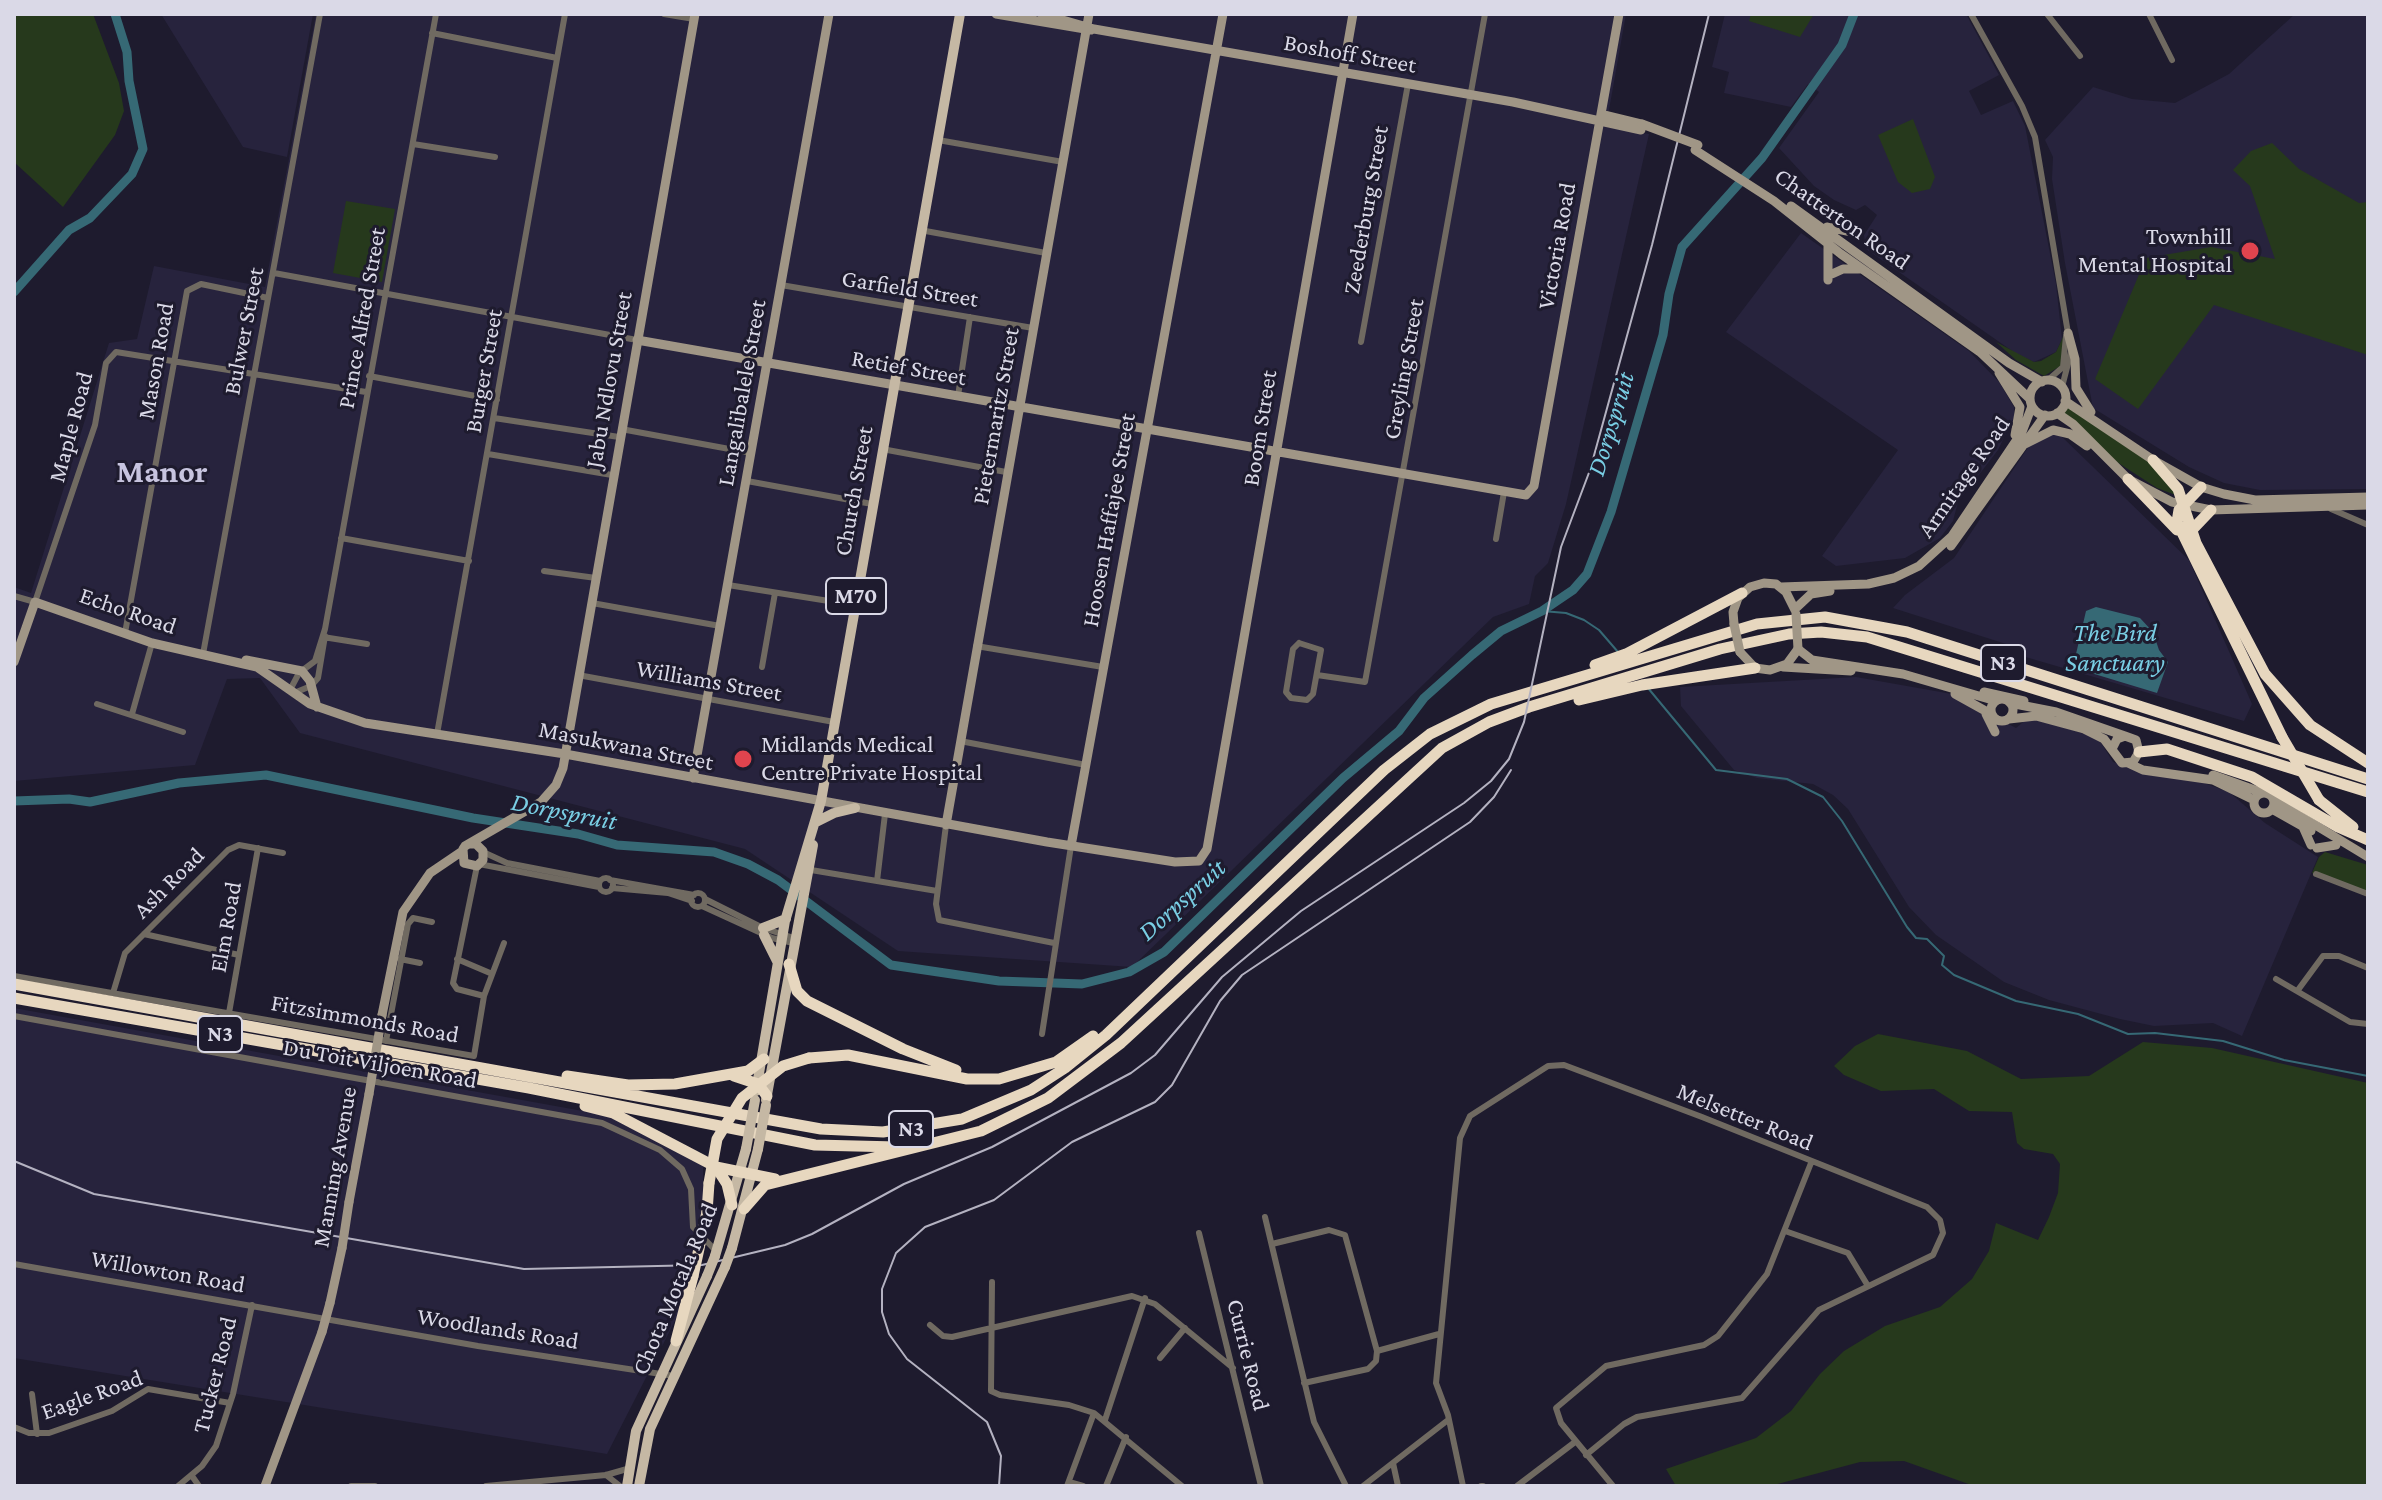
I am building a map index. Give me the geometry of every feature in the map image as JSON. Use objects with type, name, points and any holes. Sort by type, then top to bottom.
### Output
[{"type":"highway","points":[[2153,460],[2172,480],[2185,505],[2191,531],[2270,681],[2310,725],[2368,763]]},
{"type":"highway","points":[[2128,479],[2170,519],[2186,543]]},
{"type":"highway","points":[[2201,487],[2176,518],[2186,543],[2282,737],[2319,800],[2368,838]]},
{"type":"highway","points":[[2191,531],[2211,510]]},
{"type":"highway","points":[[1625,659],[1742,593]]},
{"type":"highway","name":"N3","points":[[14,984],[821,1129],[883,1132],[951,1122],[999,1105],[1065,1068],[1106,1035],[1408,750],[1456,719],[1625,659],[1716,635],[1789,619],[1825,617],[1870,623],[2368,779]]},
{"type":"highway","name":"N3","points":[[14,998],[529,1088],[815,1145],[852,1148],[923,1143],[980,1129],[1021,1113],[1077,1078],[1121,1043],[1420,765],[1493,725],[1641,680],[1720,649],[1789,634],[1821,632],[1867,637],[2368,792]]},
{"type":"highway","points":[[1641,680],[1755,668]]},
{"type":"highway","points":[[2135,758],[2167,749],[2252,777],[2338,827],[2368,838]]},
{"type":"highway","points":[[676,1341],[707,1212],[717,1139],[742,1098],[783,1066],[809,1058],[848,1055],[967,1079],[999,1079],[1039,1070],[1081,1045],[1220,918],[1247,901]]},
{"type":"highway","points":[[784,963],[797,991],[807,1001],[951,1069],[995,1074],[1015,1071],[1081,1045]]},
{"type":"highway","points":[[503,1072],[531,1071],[652,1086],[748,1071],[764,1059]]},
{"type":"highway","points":[[721,1076],[738,1076],[758,1084],[762,1100]]},
{"type":"highway","points":[[529,1088],[613,1113],[716,1167],[770,1179],[803,1174]]},
{"type":"highway","points":[[716,1167],[738,1207],[765,1185],[926,1147],[981,1131],[1021,1113]]},
{"type":"main road","name":"Church Street","points":[[764,1059],[788,940],[787,914],[821,801],[957,14]]},
{"type":"main road","points":[[816,822],[855,808]]},
{"type":"main road","name":"Church Street","points":[[788,940],[811,870],[813,835]]},
{"type":"main road","points":[[784,963],[764,932],[787,914]]},
{"type":"main road","name":"Church Street","points":[[773,1072],[784,963]]},
{"type":"main road","name":"M70","points":[[758,1084],[764,1059]]},
{"type":"main road","name":"Chota Motala Road","points":[[747,1174],[746,1149],[773,1072]]},
{"type":"main road","name":"Chota Motala Road","points":[[639,1486],[642,1453],[650,1429],[732,1248],[738,1207],[758,1149],[762,1100]]},
{"type":"main road","name":"Chota Motala Road","points":[[627,1486],[627,1469],[636,1431],[738,1207]]},
{"type":"street","name":"Bulwer Street","points":[[203,654],[320,14]]},
{"type":"street","name":"Prince Alfred Street","points":[[311,686],[320,674],[366,392],[436,14]]},
{"type":"street","name":"Burger Street","points":[[437,734],[565,14]]},
{"type":"street","points":[[664,14],[695,16]]},
{"type":"street","name":"Langalibalele Street","points":[[693,778],[829,14]]},
{"type":"street","name":"Boshoff Street","points":[[996,14],[1089,25]]},
{"type":"street","name":"Boshoff Street","points":[[1042,14],[1216,51],[1603,119]]},
{"type":"street","name":"Hoosen Haffajee Street","points":[[1042,1034],[1050,965],[1071,846],[1223,14]]},
{"type":"street","name":"Boom Street","points":[[1207,849],[1353,14]]},
{"type":"street","name":"Greyling Street","points":[[1317,675],[1365,682],[1485,14]]},
{"type":"street","name":"Victoria Road","points":[[1534,486],[1603,119],[1619,14]]},
{"type":"street","points":[[2047,14],[2080,56]]},
{"type":"street","points":[[2149,14],[2172,60]]},
{"type":"street","points":[[1974,15],[2035,137],[2079,397],[2107,428]]},
{"type":"street","name":"Jabu Ndlovu Street","points":[[565,754],[695,16]]},
{"type":"street","name":"Pietermaritz Street","points":[[946,825],[1017,408],[1089,25]]},
{"type":"street","points":[[432,33],[557,58]]},
{"type":"street","name":"Zeederburg Street","points":[[1361,342],[1408,84]]},
{"type":"street","name":"Chatterton Road","points":[[1603,119],[1641,127],[1697,148],[1727,165],[1828,243],[2009,363],[2045,381]]},
{"type":"street","points":[[936,140],[1063,162]]},
{"type":"street","points":[[413,144],[495,157]]},
{"type":"street","name":"Chatterton Road","points":[[1756,186],[1816,224],[1980,352],[2031,403]]},
{"type":"street","points":[[1816,224],[1853,230],[1864,264],[1843,269],[1830,277],[1828,243]]},
{"type":"street","points":[[920,230],[1046,253]]},
{"type":"street","name":"Retief Street","points":[[274,273],[892,387],[1504,492],[1526,495],[1534,486]]},
{"type":"street","name":"Mason Road","points":[[125,633],[186,295],[192,286],[201,284],[268,298]]},
{"type":"street","name":"Garfield Street","points":[[781,285],[1033,328]]},
{"type":"street","points":[[958,396],[970,317]]},
{"type":"street","points":[[2066,321],[2065,361],[2060,371],[2034,387],[2031,403],[2045,415],[2057,413],[2073,424],[2128,479],[2147,491],[2185,505],[2211,510],[2368,505]]},
{"type":"street","points":[[2068,333],[2070,361],[2062,387],[2065,401],[2153,460],[2201,487],[2255,500],[2368,497]]},
{"type":"street","name":"Maple Road","points":[[35,602],[92,436],[108,358],[120,351],[366,392]]},
{"type":"street","points":[[1980,352],[2012,389],[2020,407],[2021,420],[2010,450]]},
{"type":"street","points":[[369,376],[497,400]]},
{"type":"street","points":[[2045,381],[2062,387]]},
{"type":"street","points":[[2057,413],[2065,401]]},
{"type":"street","name":"Armitage Road","points":[[1781,587],[1868,584],[1894,578],[1919,566],[1952,536],[2027,423],[2031,403]]},
{"type":"street","name":"Armitage Road","points":[[1796,611],[1811,594],[1883,587],[1925,569],[1956,540],[2045,415]]},
{"type":"street","points":[[494,418],[751,453]]},
{"type":"street","points":[[2021,447],[2043,433],[2060,431],[2100,453]]},
{"type":"street","points":[[882,449],[1006,472]]},
{"type":"street","points":[[488,454],[612,475]]},
{"type":"street","points":[[747,481],[872,504]]},
{"type":"street","points":[[1496,539],[1504,492]]},
{"type":"street","points":[[2322,508],[2349,514],[2368,525]]},
{"type":"street","points":[[341,538],[469,561]]},
{"type":"street","points":[[544,571],[596,578]]},
{"type":"street","points":[[1783,667],[1798,649],[1796,611],[1781,587],[1764,583],[1742,593],[1734,605],[1734,624],[1740,652],[1755,668],[1870,673],[1967,699],[2001,721],[2052,718],[2099,735],[2112,749],[2115,759],[2135,758],[2152,766],[2224,777],[2263,793],[2273,805],[2302,825],[2336,845],[2368,858]]},
{"type":"street","points":[[728,585],[854,605]]},
{"type":"street","points":[[762,667],[775,593]]},
{"type":"street","name":"Echo Road","points":[[14,596],[57,608],[152,643],[231,659],[288,665],[302,671]]},
{"type":"street","points":[[14,662],[35,602]]},
{"type":"street","points":[[592,603],[720,626]]},
{"type":"street","points":[[30,616],[57,608]]},
{"type":"street","name":"Prince Alfred Street","points":[[292,691],[302,671],[315,661],[324,638]]},
{"type":"street","points":[[324,638],[367,644]]},
{"type":"street","points":[[132,714],[152,643]]},
{"type":"street","points":[[1296,645],[1320,649],[1317,675],[1311,698],[1287,696],[1296,645]]},
{"type":"street","points":[[976,646],[1103,667]]},
{"type":"street","points":[[1798,649],[1812,660],[1871,667],[1996,701],[2050,710]]},
{"type":"street","name":"Echo Road","points":[[231,659],[264,670],[317,707]]},
{"type":"street","points":[[302,671],[311,686],[317,707]]},
{"type":"street","name":"Williams Street","points":[[578,675],[834,722]]},
{"type":"street","points":[[292,691],[311,686]]},
{"type":"street","points":[[1953,687],[2007,695],[2136,740],[2135,758],[2143,770],[2213,780],[2254,800],[2259,812],[2273,805]]},
{"type":"street","points":[[1967,699],[1987,715],[1995,732]]},
{"type":"street","points":[[1991,714],[1996,701]]},
{"type":"street","points":[[2009,719],[2013,711],[2010,703]]},
{"type":"street","points":[[97,704],[183,732]]},
{"type":"street","name":"Masukwana Street","points":[[317,707],[365,723],[565,754],[1071,846],[1190,863],[1199,861],[1207,849]]},
{"type":"street","points":[[2112,749],[2114,742],[2125,736]]},
{"type":"street","points":[[960,741],[1086,765]]},
{"type":"street","points":[[550,752],[562,770]]},
{"type":"street","points":[[469,844],[549,794],[562,770],[565,754]]},
{"type":"street","points":[[562,770],[578,757]]},
{"type":"street","points":[[2254,800],[2263,793]]},
{"type":"street","points":[[2273,805],[2368,858]]},
{"type":"street","points":[[877,881],[885,814]]},
{"type":"street","points":[[946,825],[937,891],[939,920],[1054,943]]},
{"type":"street","points":[[2302,825],[2314,846],[2336,845]]},
{"type":"street","points":[[492,831],[483,852],[472,865],[454,987],[484,996],[490,973],[504,943]]},
{"type":"street","points":[[469,844],[476,844],[483,852],[507,863],[600,884]]},
{"type":"street","name":"Manning Avenue","points":[[265,1486],[330,1303],[403,912],[422,881],[469,844]]},
{"type":"street","name":"Ash Road","points":[[113,993],[122,957],[228,850],[239,845],[283,853]]},
{"type":"street","name":"Elm Road","points":[[229,1013],[258,848]]},
{"type":"street","points":[[461,852],[472,865]]},
{"type":"street","points":[[445,863],[611,884],[693,898],[701,894],[704,902],[764,932],[788,940]]},
{"type":"street","points":[[811,870],[937,891]]},
{"type":"street","points":[[2316,874],[2368,894]]},
{"type":"street","points":[[600,884],[604,892],[611,884]]},
{"type":"street","points":[[693,898],[695,906],[704,902]]},
{"type":"street","points":[[386,1041],[409,921],[413,918],[432,922]]},
{"type":"street","points":[[144,934],[239,955]]},
{"type":"street","points":[[2298,990],[2323,956],[2339,956],[2368,968]]},
{"type":"street","points":[[400,959],[420,963]]},
{"type":"street","points":[[457,959],[490,973]]},
{"type":"street","name":"Fitzsimmonds Road","points":[[14,976],[474,1056],[484,996]]},
{"type":"street","points":[[2276,979],[2350,1022],[2368,1024]]},
{"type":"street","name":"Du Toit Viljoen Road","points":[[14,1016],[602,1123],[660,1150],[682,1169],[691,1189],[696,1231],[716,1254]]},
{"type":"street","name":"Melsetter Road","points":[[1463,1486],[1436,1383],[1463,1127],[1470,1116],[1548,1066],[1570,1066],[1927,1207],[1940,1220],[1943,1233],[1933,1255],[1819,1310],[1742,1398],[1631,1420],[1586,1455]]},
{"type":"street","points":[[1613,1486],[1557,1417],[1560,1401],[1597,1371],[1617,1362],[1704,1345],[1714,1339],[1760,1285],[1811,1163]]},
{"type":"street","points":[[694,1214],[708,1234],[717,1235],[725,1231]]},
{"type":"street","points":[[1265,1217],[1319,1435],[1346,1486]]},
{"type":"street","points":[[1272,1244],[1329,1230],[1345,1235],[1377,1351],[1376,1361],[1368,1369],[1304,1383]]},
{"type":"street","points":[[1785,1231],[1848,1253],[1868,1286]]},
{"type":"street","name":"Currie Road","points":[[1199,1233],[1261,1486]]},
{"type":"street","name":"Willowton Road","points":[[14,1264],[317,1317]]},
{"type":"street","points":[[992,1282],[989,1388],[1000,1395],[1069,1405],[1094,1413],[1182,1486]]},
{"type":"street","points":[[930,1325],[943,1336],[952,1337],[1116,1298],[1145,1298],[1233,1368]]},
{"type":"street","points":[[1105,1420],[1145,1298]]},
{"type":"street","name":"Tucker Road","points":[[178,1486],[192,1476],[216,1446],[230,1403],[252,1305]]},
{"type":"street","name":"Woodlands Road","points":[[317,1317],[674,1376]]},
{"type":"street","points":[[1160,1358],[1185,1328]]},
{"type":"street","points":[[1377,1351],[1439,1334]]},
{"type":"street","name":"Eagle Road","points":[[14,1427],[37,1434],[112,1411],[148,1389],[230,1403]]},
{"type":"street","points":[[32,1394],[37,1434]]},
{"type":"street","points":[[1083,1486],[1068,1484],[1094,1413]]},
{"type":"street","points":[[1363,1486],[1448,1420]]},
{"type":"street","points":[[1106,1486],[1126,1437]]},
{"type":"street","points":[[1517,1486],[1575,1442]]},
{"type":"street","points":[[1393,1463],[1398,1486]]},
{"type":"street","points":[[486,1486],[606,1475],[627,1469]]},
{"type":"street","points":[[606,1475],[620,1486]]},
{"type":"street","points":[[192,1476],[199,1486]]},
{"type":"street","points":[[351,1486],[375,1486]]},
{"type":"shaded area","points":[[14,14],[93,14],[119,83],[124,111],[115,135],[63,207],[14,162]]},
{"type":"shaded area","points":[[161,14],[313,14],[287,157],[243,147]]},
{"type":"shaded area","points":[[316,14],[1626,14],[1606,127],[1649,134],[1566,504],[1548,563],[1535,576],[1529,604],[1493,617],[1132,967],[898,951],[745,849],[300,733],[260,678],[227,679],[195,765],[14,781],[14,587],[31,593],[109,343],[137,339],[154,266],[265,287]]},
{"type":"shaded area","points":[[1725,14],[1966,14],[1999,75],[1969,91],[1981,115],[2013,101],[2025,126],[2056,284],[2062,339],[2056,352],[2034,362],[2018,355],[1866,249],[1864,235],[1877,215],[1865,205],[1856,210],[1834,200],[1814,186],[1779,148],[1819,92],[1808,84],[1791,107],[1724,93],[1729,72],[1712,67]]},
{"type":"shaded area","points":[[1751,14],[1814,14],[1800,37],[1749,21]]},
{"type":"shaded area","name":"Townhill Mental Hospital","points":[[2295,14],[2368,14],[2368,489],[2260,490],[2224,483],[2189,467],[2093,408],[2065,263],[2052,179],[2053,157],[2045,140],[2093,87],[2132,99],[2175,103],[2229,74]]},
{"type":"shaded area","points":[[1913,119],[1935,177],[1930,189],[1912,193],[1898,182],[1878,135]]},
{"type":"shaded area","points":[[2272,143],[2299,169],[2359,203],[2368,202],[2368,355],[2214,305],[2138,409],[2095,379],[2146,258],[2211,247],[2275,259],[2250,186],[2233,170],[2251,151]]},
{"type":"shaded area","points":[[346,201],[395,209],[382,282],[333,273]]},
{"type":"shaded area","points":[[1801,233],[1969,351],[1999,382],[2014,407],[2014,417],[1998,450],[1958,502],[1953,521],[1940,538],[1905,558],[1836,566],[1822,556],[1898,450],[1726,332]]},
{"type":"shaded area","points":[[2064,335],[2062,365],[2044,376],[2016,360],[1996,342],[2034,362],[2056,352]]},
{"type":"shaded area","points":[[2068,405],[2165,471],[2181,497],[2157,488],[2117,462],[2063,413]]},
{"type":"shaded area","points":[[2046,434],[2059,434],[2189,560],[2252,704],[2244,721],[2012,653],[2006,644],[1893,608],[1905,595],[1954,558],[2031,443]]},
{"type":"shaded area","points":[[1856,677],[1952,694],[2016,728],[2029,717],[2098,738],[2113,762],[2154,776],[2193,779],[2229,792],[2265,823],[2318,857],[2242,1036],[2213,1023],[2154,1026],[2120,1019],[2049,1000],[2004,982],[1936,935],[1909,907],[1848,809],[1833,795],[1813,784],[1757,778],[1734,770],[1681,706],[1680,687]]},
{"type":"shaded area","points":[[2325,852],[2368,865],[2368,893],[2312,873],[2319,857]]},
{"type":"shaded area","points":[[14,1008],[605,1115],[691,1154],[703,1166],[703,1213],[681,1309],[607,1454],[14,1358]]},
{"type":"shaded area","points":[[1878,1034],[1967,1051],[2021,1079],[2089,1076],[2143,1042],[2212,1048],[2368,1083],[2368,1486],[1974,1486],[1904,1461],[1860,1462],[1770,1486],[1676,1486],[1666,1469],[1756,1438],[1791,1411],[1820,1374],[1844,1351],[1885,1326],[1940,1307],[1972,1279],[1989,1251],[1996,1223],[2038,1240],[2049,1217],[2058,1193],[2060,1164],[2053,1154],[2024,1149],[2017,1143],[2012,1112],[1969,1111],[1934,1089],[1881,1091],[1844,1075],[1834,1066],[1855,1046]]},
{"type":"water","name":"The Bird Sanctuary","points":[[2096,607],[2140,618],[2153,632],[2159,650],[2168,662],[2157,693],[2068,666],[2067,660],[2076,654],[2086,611]]},
{"type":"waterway","points":[[14,292],[69,230],[90,218],[132,174],[143,149],[129,81],[127,52],[115,14]]},
{"type":"waterway","name":"Dorpspruit","points":[[14,801],[69,799],[90,802],[179,783],[266,775],[473,818],[578,834],[617,845],[714,852],[748,864],[778,880],[891,965],[999,981],[1082,984],[1129,972],[1164,952],[1343,778],[1399,731],[1424,698],[1472,655],[1501,631],[1542,611],[1573,590],[1587,574],[1611,512],[1663,335],[1669,294],[1682,247],[1762,158],[1842,45],[1854,14]]},
{"type":"waterway","points":[[1542,611],[1566,613],[1584,620],[1599,630],[1618,652]]},
{"type":"waterway","points":[[1648,688],[1716,770],[1787,779],[1823,797],[1842,821],[1907,927],[1916,938],[1927,939],[1944,956],[1942,965],[1954,975],[2016,1001],[2078,1014],[2128,1034],[2155,1033],[2223,1041],[2284,1060],[2368,1076]]},
{"type":"railway","points":[[14,1161],[94,1194],[524,1269],[702,1265],[785,1245],[812,1234],[904,1184],[992,1147],[1131,1073],[1155,1055],[1222,977],[1301,911],[1464,803],[1491,781],[1509,759],[1524,722],[1561,547],[1590,470],[1652,245],[1709,14]]},
{"type":"railway","points":[[999,1486],[1001,1456],[987,1422],[907,1359],[889,1334],[882,1312],[882,1289],[896,1253],[925,1227],[994,1200],[1072,1142],[1155,1102],[1172,1085],[1220,1001],[1242,975],[1470,822],[1494,797],[1511,770]]},
{"type":"place","name":"Townhill Mental Hospital","points":[[2250,251]]},
{"type":"place","name":"Midlands Medical Centre Private Hospital","points":[[743,759]]},
{"type":"district","name":"Manor","points":[[162,472]]}]
